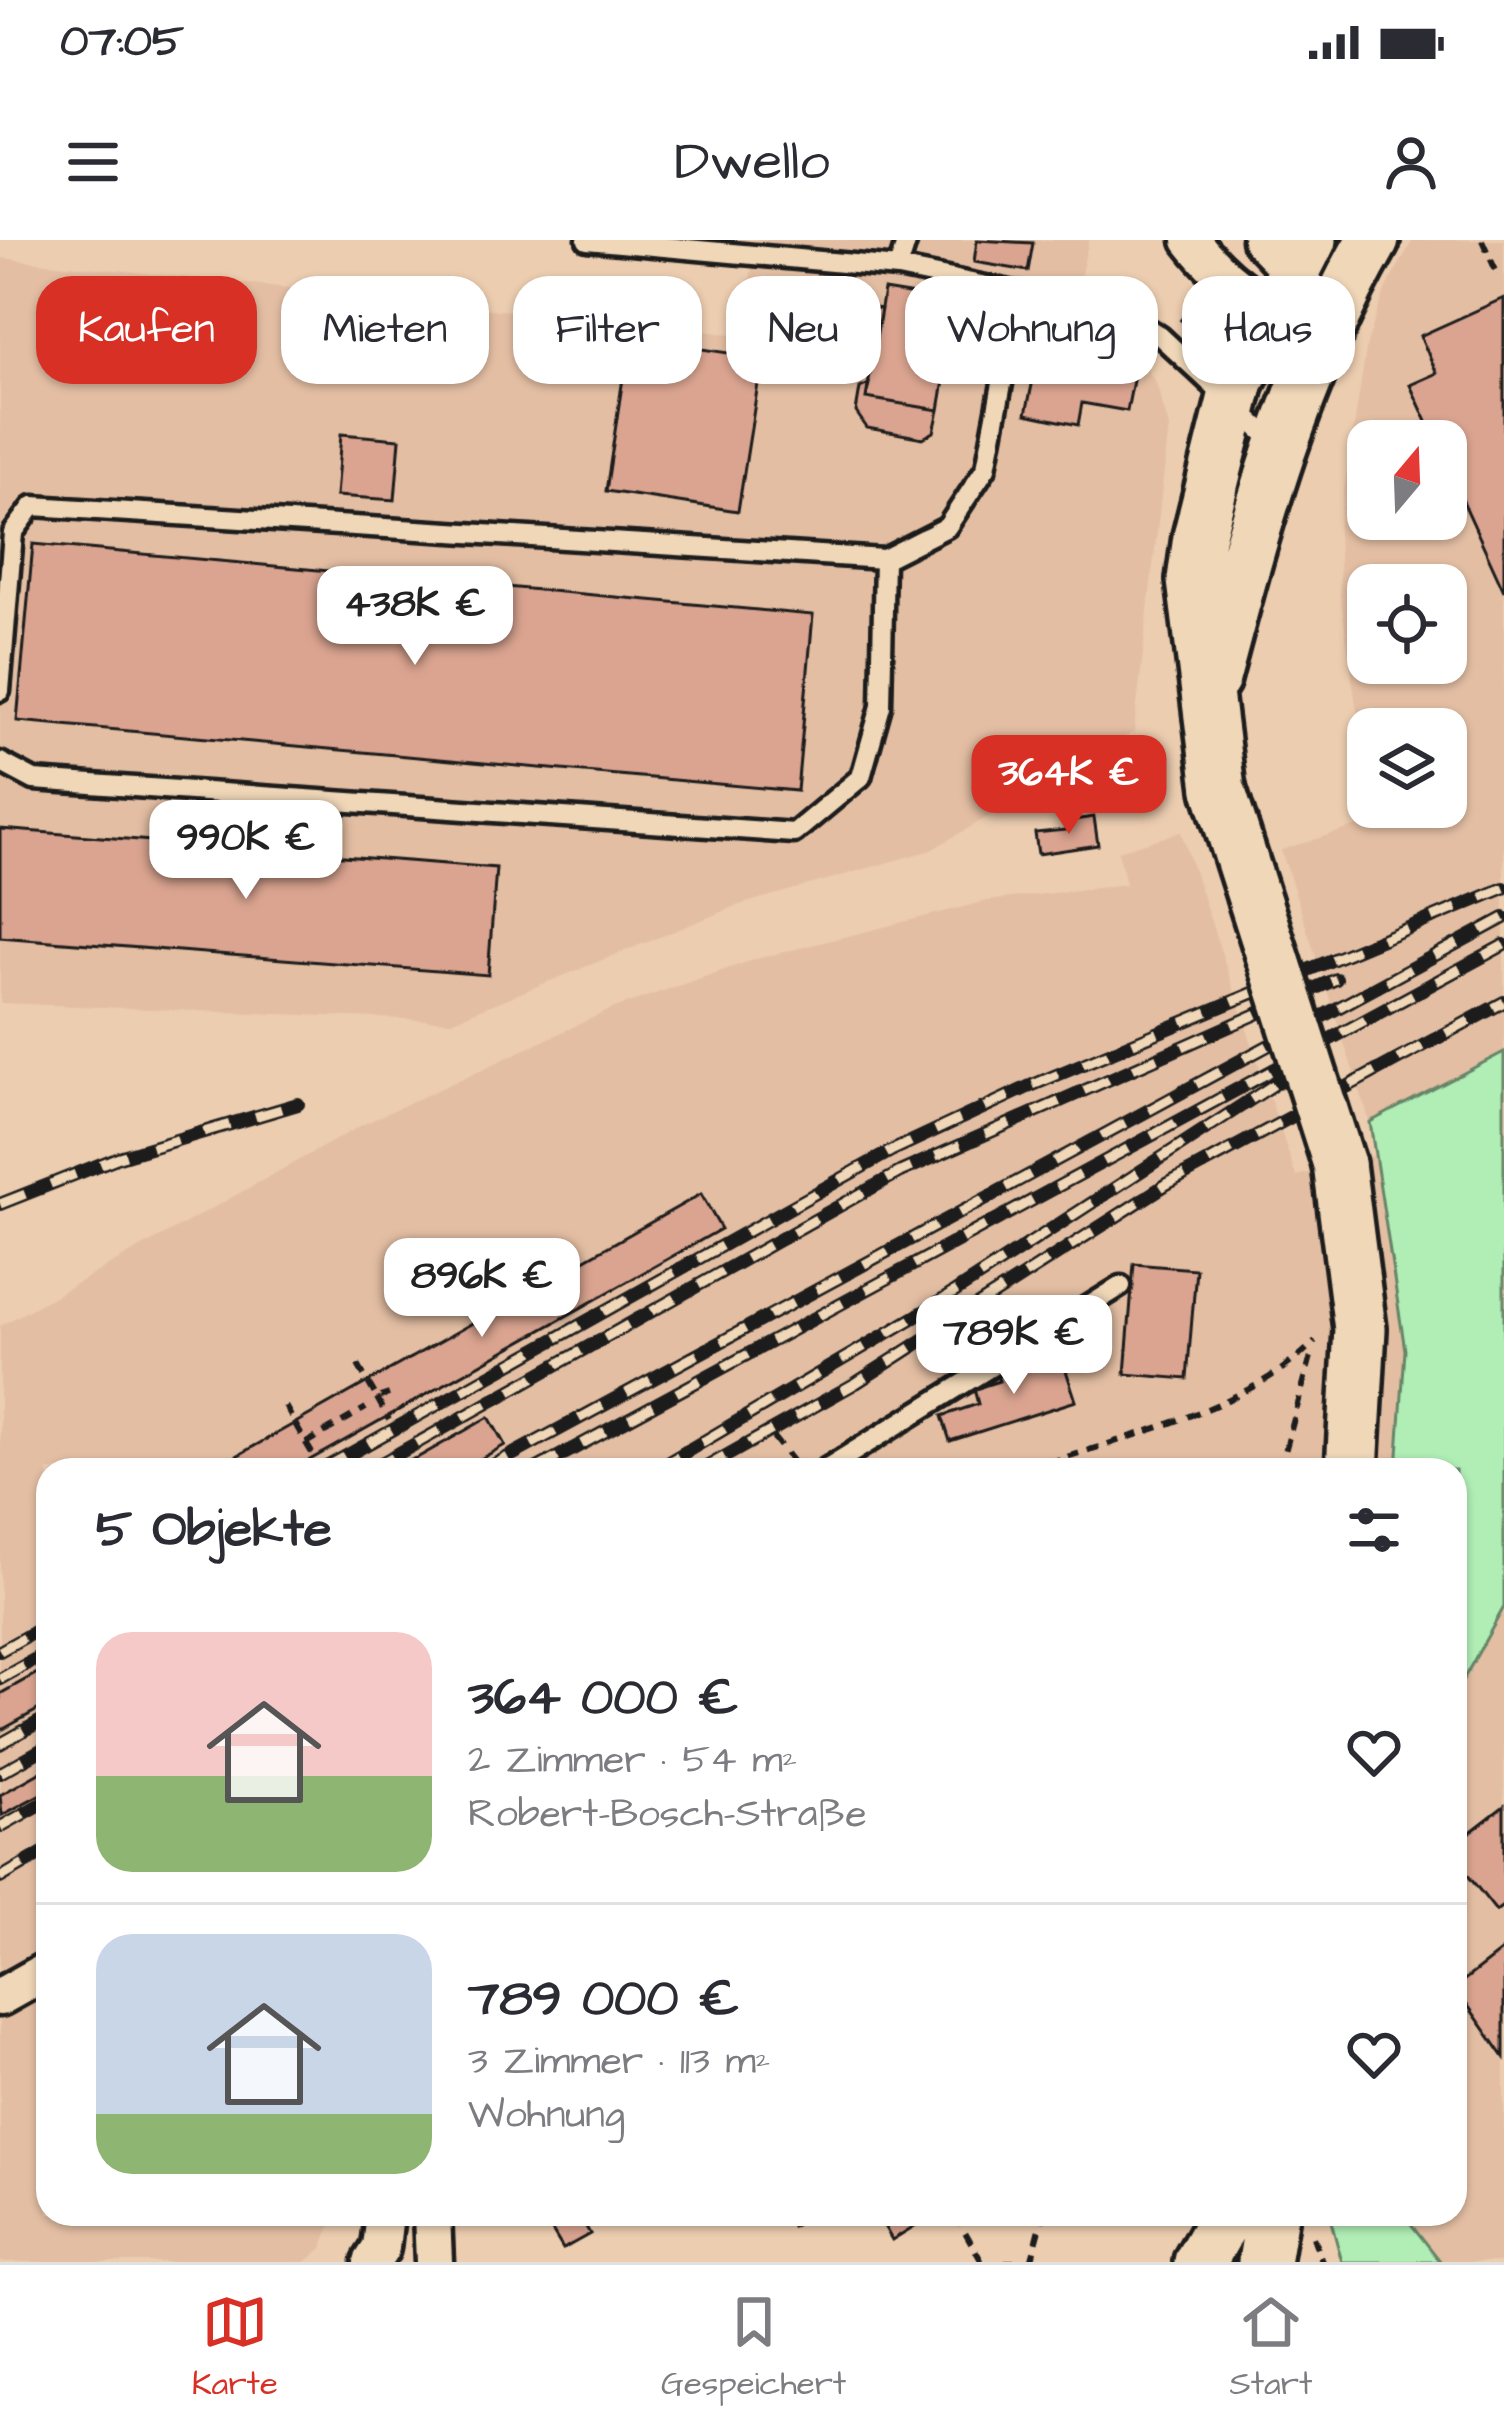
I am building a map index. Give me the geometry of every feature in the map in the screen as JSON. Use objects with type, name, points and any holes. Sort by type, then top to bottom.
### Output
[{"type":"main road","points":[[1353,276],[1373,240]]},
{"type":"main road","points":[[1283,265],[1232,400],[1193,580],[1219,789],[1340,1164],[1360,1329],[1351,1458]]},
{"type":"main road","points":[[1209,705],[1247,554],[1304,384]]},
{"type":"main road","points":[[1200,2262],[1253,2238]]},
{"type":"street","points":[[1191,240],[1221,276],[1283,265]]},
{"type":"street","points":[[0,1997],[36,1977]]},
{"type":"lane","points":[[586,240],[898,268],[935,276]]},
{"type":"lane","points":[[898,268],[907,240]]},
{"type":"lane","points":[[1158,337],[1279,447]]},
{"type":"lane","points":[[0,691],[13,533],[33,506],[884,559],[947,526],[986,468],[1002,384]]},
{"type":"lane","points":[[0,762],[34,780],[794,832],[861,777],[881,706],[884,559]]},
{"type":"lane","points":[[843,1458],[1121,1286]]},
{"type":"path","points":[[1482,240],[1497,272]]},
{"type":"path","points":[[1283,1458],[1317,1323]]},
{"type":"path","points":[[1061,1458],[1240,1394],[1288,1369],[1315,1341]]},
{"type":"path","points":[[358,1365],[389,1420]]},
{"type":"path","points":[[376,1398],[388,1394]]},
{"type":"path","points":[[285,1406],[315,1458]]},
{"type":"path","points":[[306,1443],[366,1408]]},
{"type":"path","points":[[773,1437],[790,1458]]},
{"type":"path","points":[[962,2226],[982,2262]]},
{"type":"path","points":[[1032,2261],[1041,2226]]},
{"type":"path","points":[[1006,2262],[1048,2262]]},
{"type":"shaded area","points":[[757,240],[1089,240],[1080,276],[905,276],[905,384],[1156,384],[1169,427],[1134,732],[931,850],[739,905],[451,1021],[0,1003],[0,258],[173,276],[36,276],[36,384],[257,384],[257,285],[281,287],[281,384],[489,384],[489,309],[513,311],[513,384],[702,384],[702,331],[726,334],[726,384],[881,384],[881,276],[751,276]]},
{"type":"shaded area","points":[[1413,240],[1504,240],[1504,1052],[1370,1122],[1281,850],[1351,828],[1467,828],[1467,708],[1356,708],[1353,684],[1467,684],[1467,564],[1347,564],[1347,643],[1338,529],[1347,471],[1347,540],[1467,540],[1467,420],[1355,420],[1367,343],[1385,290]]},
{"type":"shaded area","points":[[1181,832],[1296,1176],[1377,1155],[1405,1350],[1398,1458],[36,1458],[36,2226],[331,2226],[322,2248],[306,2262],[0,2262],[0,1326],[364,1124],[614,1008],[756,959],[987,901],[1126,884],[1118,851]]},
{"type":"shaded area","points":[[1504,1607],[1504,2262],[1441,2262],[1413,2226],[1467,2226],[1467,1673]]},
{"type":"green space","points":[[1504,1052],[1504,1607],[1467,1673],[1467,1458],[1398,1458],[1405,1350],[1370,1122]]},
{"type":"green space","points":[[1332,2226],[1413,2226],[1441,2262],[1342,2262]]},
{"type":"building","points":[[977,240],[1033,243],[1028,271],[974,262]]},
{"type":"building","points":[[884,290],[905,293],[905,384],[943,384],[939,410],[866,398],[868,384],[881,384]]},
{"type":"building","points":[[1504,298],[1504,591],[1467,510],[1467,420],[1426,420],[1410,385],[1437,373],[1420,336]]},
{"type":"building","points":[[702,349],[726,353],[726,384],[758,384],[738,511],[606,491],[622,384],[702,384]]},
{"type":"building","points":[[869,384],[866,398],[939,410],[934,432],[923,438],[867,428],[856,412],[860,388]]},
{"type":"building","points":[[1032,384],[1132,384],[1127,411],[1082,403],[1078,425],[1026,414]]},
{"type":"building","points":[[341,434],[400,439],[395,500],[336,496]]},
{"type":"building","points":[[33,544],[813,615],[797,791],[17,721]]},
{"type":"building","points":[[1094,817],[1098,845],[1038,854],[1035,833],[1066,830],[1066,821]]},
{"type":"building","points":[[0,829],[496,868],[488,975],[0,937]]},
{"type":"building","points":[[701,1194],[721,1229],[313,1458],[233,1458]]},
{"type":"building","points":[[1134,1264],[1196,1269],[1187,1379],[1125,1374]]},
{"type":"building","points":[[1060,1352],[1076,1401],[950,1441],[942,1416],[978,1404],[974,1389],[999,1381],[996,1372]]},
{"type":"building","points":[[489,1417],[505,1445],[482,1458],[417,1458]]},
{"type":"building","points":[[36,1674],[36,1711],[0,1731],[0,1694]]},
{"type":"building","points":[[36,1775],[36,1797],[2,1815],[0,1795]]},
{"type":"building","points":[[1504,1806],[1504,1905],[1496,1911],[1467,1874],[1467,1835]]},
{"type":"building","points":[[1504,1949],[1504,2057],[1467,2004],[1467,1978]]},
{"type":"building","points":[[549,2226],[586,2226],[590,2234],[563,2249]]},
{"type":"building","points":[[884,2226],[915,2226],[892,2240]]},
{"type":"railway","points":[[342,1458],[891,1151],[1028,1087],[1504,888]]},
{"type":"railway","points":[[506,1458],[1504,918]]},
{"type":"railway","points":[[556,1458],[1504,945]]},
{"type":"railway","points":[[390,1458],[900,1172],[1336,979]]},
{"type":"railway","points":[[722,1458],[856,1383],[1167,1184],[1504,1002]]},
{"type":"railway","points":[[675,1458],[930,1308],[1281,1080]]},
{"type":"railway","points":[[0,1204],[119,1157],[298,1104]]},
{"type":"railway","points":[[0,1651],[36,1631]]},
{"type":"railway","points":[[0,1679],[36,1659]]},
{"type":"railway","points":[[0,1744],[36,1724]]},
{"type":"railway","points":[[0,1773],[36,1753]]},
{"type":"railway","points":[[0,1827],[36,1807]]},
{"type":"railway","points":[[0,1878],[36,1857]]}]
